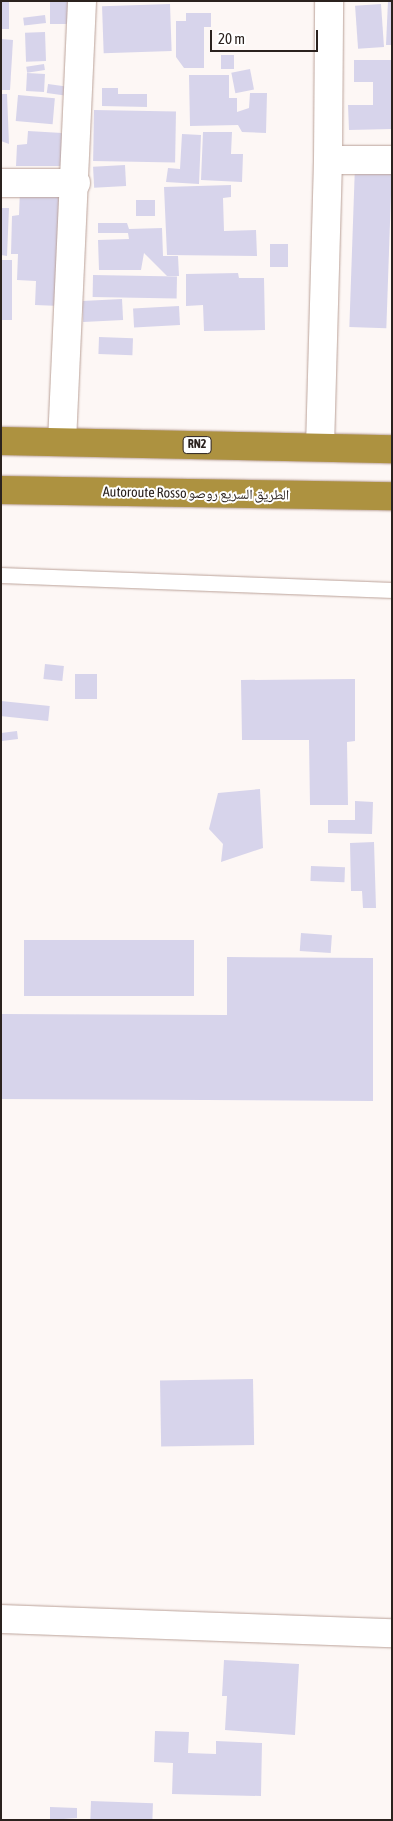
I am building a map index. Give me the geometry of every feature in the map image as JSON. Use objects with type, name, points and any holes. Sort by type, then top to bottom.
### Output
[{"type":"highway","name":"RN2","points":[[1,441],[392,449]]},
{"type":"highway","name":"Autoroute Rosso الطريق السريع روصو","points":[[1,490],[392,496]]},
{"type":"street","points":[[62,442],[76,183],[82,1]]},
{"type":"street","points":[[320,447],[328,160],[329,1]]},
{"type":"street","points":[[328,160],[392,160]]},
{"type":"street","points":[[1,183],[76,183]]},
{"type":"street","points":[[1,1618],[392,1633]]},
{"type":"lane","points":[[1,575],[392,590]]},
{"type":"building","points":[[1,1],[9,1],[9,29],[1,29]]},
{"type":"building","points":[[50,1],[73,1],[73,24],[50,24]]},
{"type":"building","points":[[388,1],[392,1],[392,45],[386,45]]},
{"type":"building","points":[[170,4],[172,51],[104,53],[102,6]]},
{"type":"building","points":[[381,4],[384,47],[358,49],[355,6]]},
{"type":"building","points":[[186,13],[211,13],[211,27],[204,27],[204,68],[184,68],[176,57],[176,21],[186,21]]},
{"type":"building","points":[[45,15],[46,23],[24,26],[23,18]]},
{"type":"building","points":[[45,32],[46,61],[26,62],[25,33]]},
{"type":"building","points":[[1,39],[13,40],[10,90],[1,90]]},
{"type":"building","points":[[221,55],[234,55],[234,69],[221,69]]},
{"type":"building","points":[[354,60],[392,60],[392,129],[349,130],[348,105],[373,105],[373,82],[354,82]]},
{"type":"building","points":[[44,64],[45,70],[27,73],[26,67]]},
{"type":"building","points":[[250,69],[254,90],[235,93],[231,73]]},
{"type":"building","points":[[27,73],[45,74],[44,92],[26,91]]},
{"type":"building","points":[[189,75],[229,75],[229,98],[237,98],[237,112],[249,108],[250,93],[267,93],[266,133],[242,132],[238,125],[190,126]]},
{"type":"building","points":[[48,84],[70,87],[69,96],[47,93]]},
{"type":"building","points":[[102,88],[118,88],[118,94],[147,94],[147,107],[102,106]]},
{"type":"building","points":[[1,94],[7,94],[9,144],[1,141]]},
{"type":"building","points":[[18,95],[55,98],[53,124],[16,121]]},
{"type":"building","points":[[94,110],[176,111],[175,162],[93,161]]},
{"type":"building","points":[[64,112],[65,166],[16,166],[17,145],[27,144],[28,131],[62,133]]},
{"type":"building","points":[[203,132],[232,132],[231,154],[243,154],[242,182],[201,180]]},
{"type":"building","points":[[182,134],[201,135],[199,184],[166,182],[168,168],[180,169]]},
{"type":"building","points":[[125,165],[126,186],[94,188],[93,167]]},
{"type":"building","points":[[355,165],[392,166],[386,328],[349,327]]},
{"type":"building","points":[[231,185],[231,197],[223,198],[224,231],[256,230],[257,256],[167,255],[164,187]]},
{"type":"building","points":[[20,189],[64,192],[60,306],[35,305],[36,281],[17,280],[18,254],[11,254],[12,216],[19,215]]},
{"type":"building","points":[[136,200],[155,200],[155,216],[136,216]]},
{"type":"building","points":[[1,208],[9,208],[7,256],[1,255]]},
{"type":"building","points":[[98,223],[127,223],[129,229],[162,228],[163,256],[178,256],[179,276],[167,276],[144,253],[141,270],[99,270],[98,240],[129,239],[128,233],[98,233]]},
{"type":"building","points":[[270,244],[288,244],[288,267],[270,267]]},
{"type":"building","points":[[1,260],[12,260],[12,320],[1,320]]},
{"type":"building","points":[[238,273],[239,278],[264,278],[265,330],[204,331],[203,305],[186,306],[186,274]]},
{"type":"building","points":[[93,275],[177,276],[177,298],[93,297]]},
{"type":"building","points":[[122,299],[123,320],[83,322],[82,301]]},
{"type":"building","points":[[179,306],[180,325],[134,327],[133,308]]},
{"type":"building","points":[[99,337],[133,338],[132,355],[98,354]]},
{"type":"building","points":[[45,664],[64,666],[62,681],[43,679]]},
{"type":"building","points":[[75,674],[97,674],[97,699],[75,699]]},
{"type":"building","points":[[355,679],[355,741],[347,742],[348,805],[310,805],[309,740],[242,740],[241,680]]},
{"type":"building","points":[[1,701],[50,706],[48,721],[1,716]]},
{"type":"building","points":[[17,731],[18,739],[2,741],[1,733]]},
{"type":"building","points":[[260,789],[263,848],[221,862],[223,844],[209,829],[218,793]]},
{"type":"building","points":[[355,801],[373,802],[372,834],[328,833],[328,820],[355,820]]},
{"type":"building","points":[[374,842],[376,908],[363,908],[362,891],[351,891],[350,843]]},
{"type":"building","points":[[311,866],[345,867],[344,882],[310,881]]},
{"type":"building","points":[[301,933],[332,935],[331,953],[300,951]]},
{"type":"building","points":[[24,940],[194,940],[194,996],[24,996]]},
{"type":"building","points":[[227,957],[373,958],[373,1101],[1,1099],[1,1014],[227,1015]]},
{"type":"building","points":[[253,1379],[254,1445],[161,1447],[160,1381]]},
{"type":"building","points":[[224,1660],[299,1664],[295,1735],[225,1730],[227,1696],[222,1696]]},
{"type":"building","points":[[155,1731],[189,1732],[188,1753],[216,1754],[216,1741],[262,1743],[261,1796],[172,1794],[173,1763],[154,1762]]},
{"type":"building","points":[[91,1801],[153,1803],[152,1820],[90,1820]]},
{"type":"building","points":[[50,1807],[77,1808],[77,1818],[50,1820]]}]
